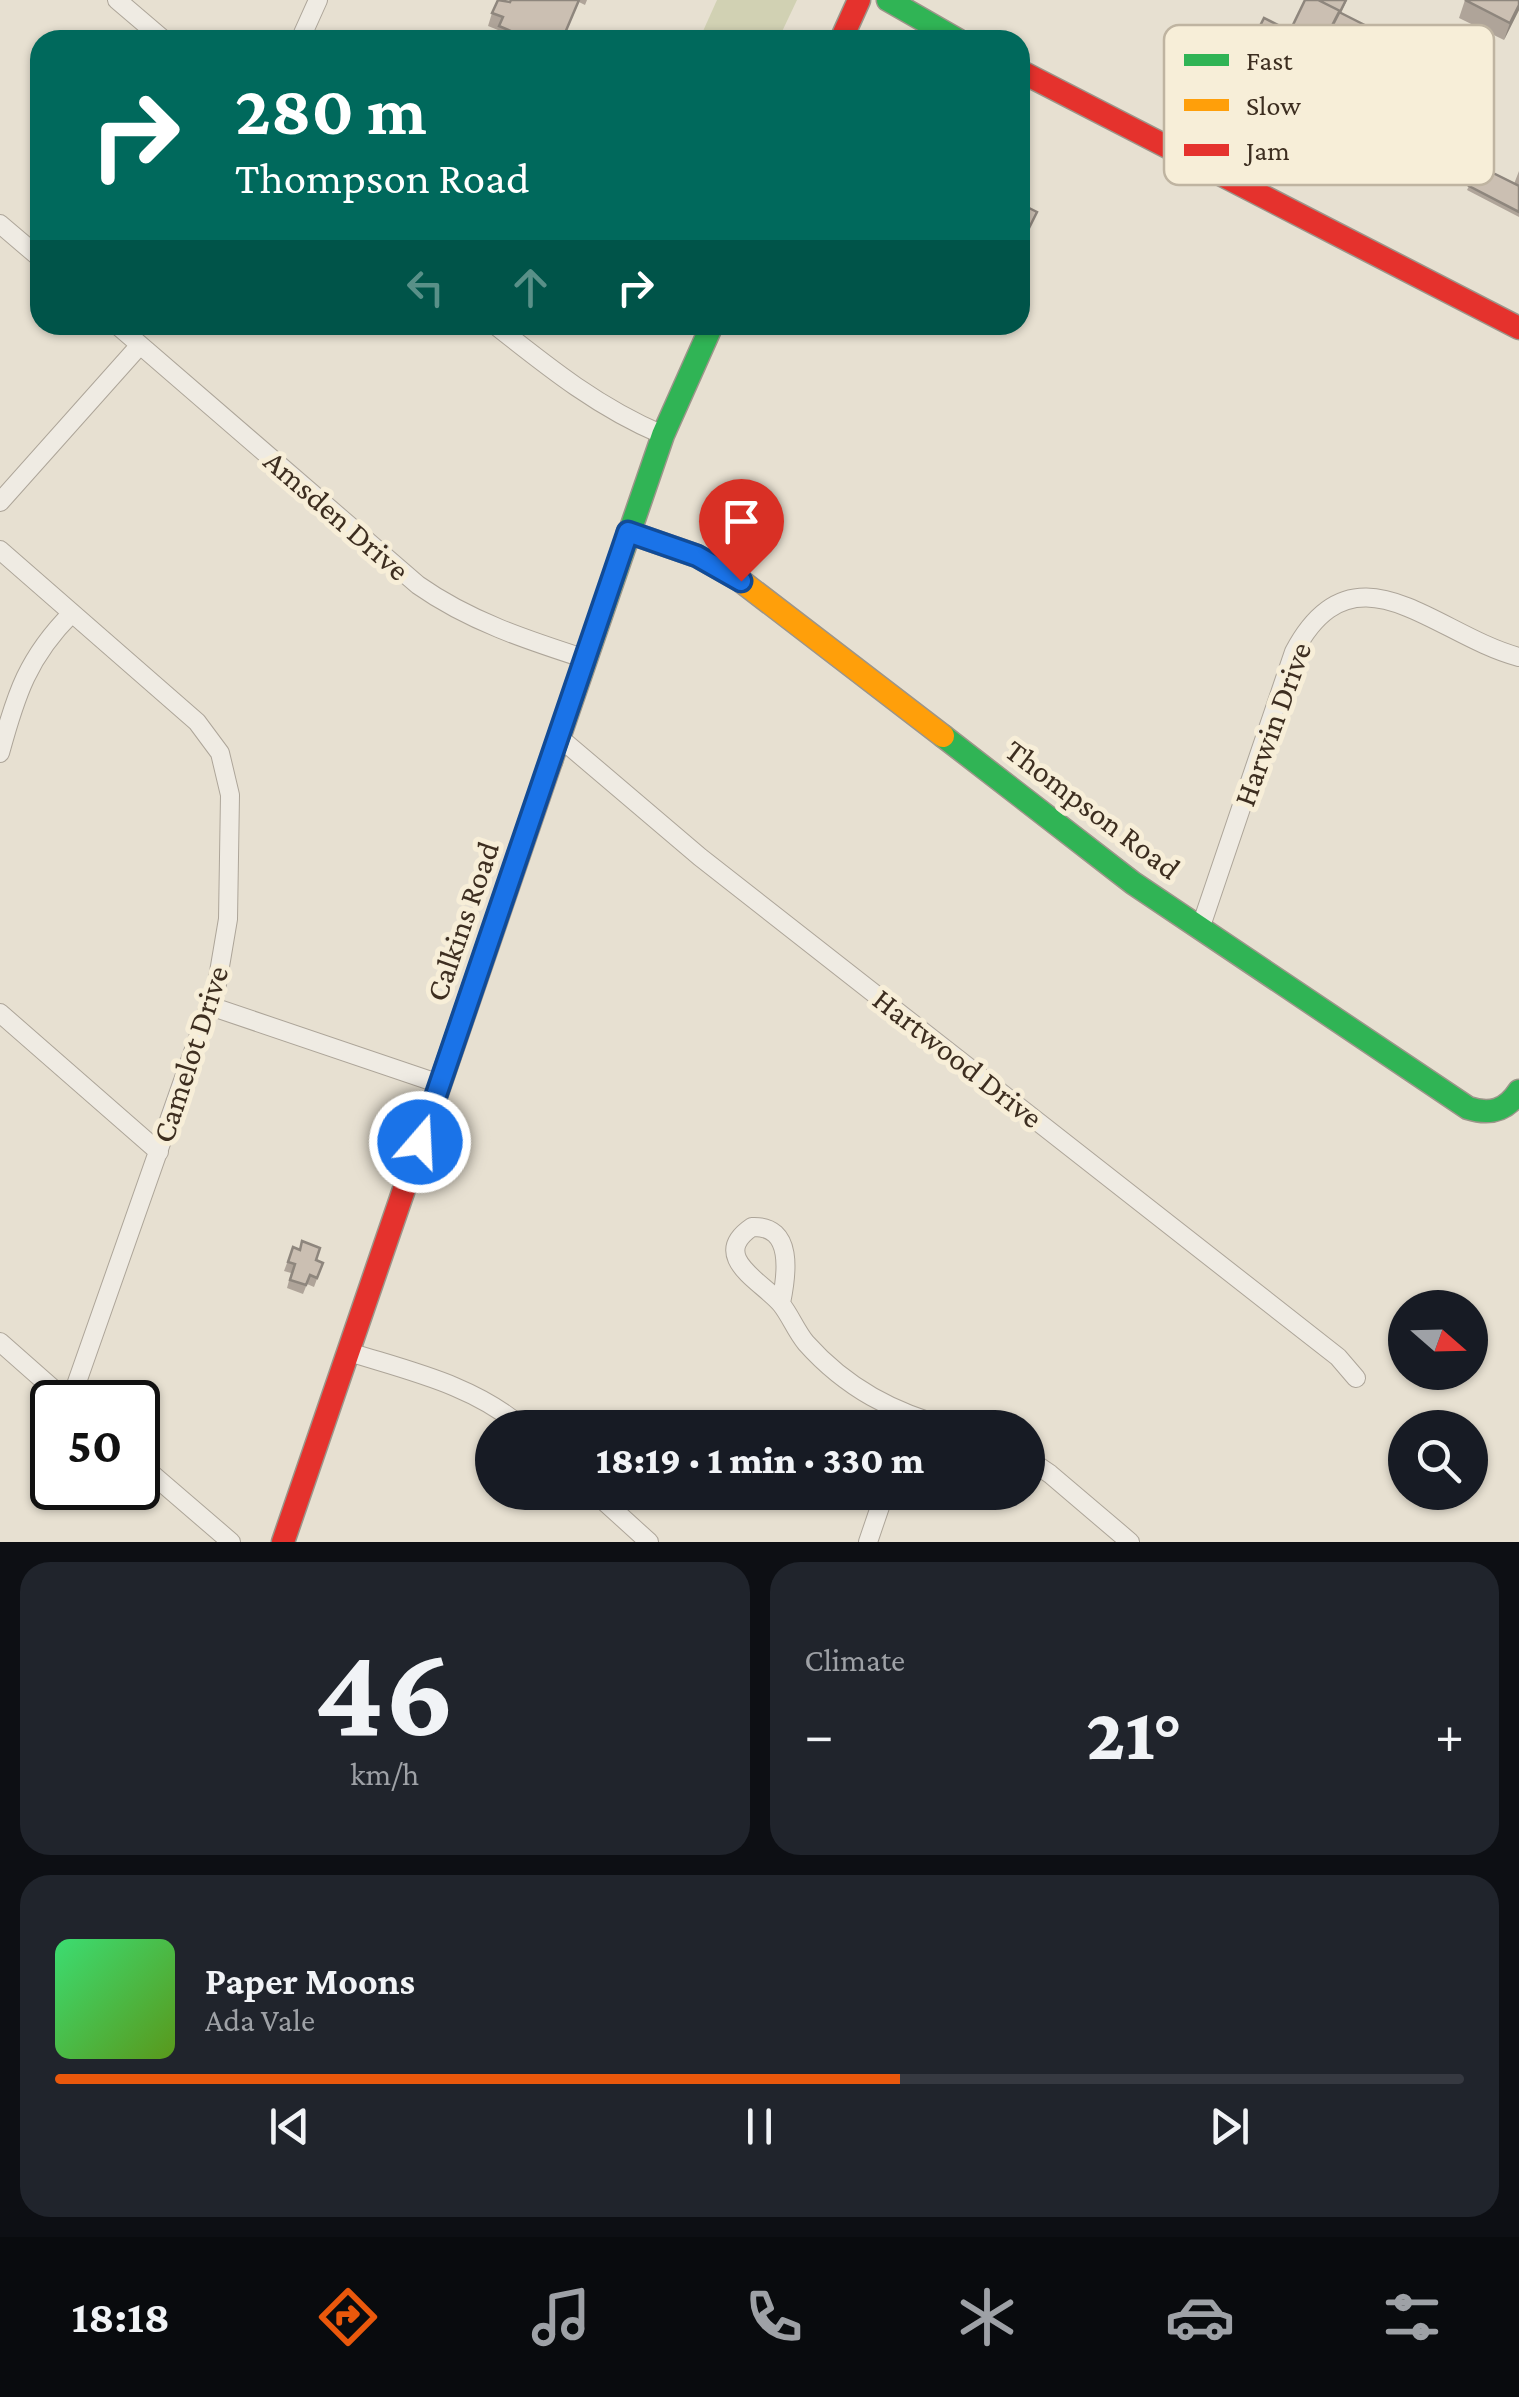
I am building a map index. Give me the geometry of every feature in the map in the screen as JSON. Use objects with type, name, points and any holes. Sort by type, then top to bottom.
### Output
[{"type":"main road","points":[[846,30],[859,0]]},
{"type":"main road","points":[[888,0],[940,30]]},
{"type":"main road","points":[[1030,76],[1164,145]]},
{"type":"main road","points":[[1241,185],[1519,328]]},
{"type":"main road","name":"Calkins Road","points":[[283,1542],[662,434],[707,335]]},
{"type":"main road","name":"Thompson Road","points":[[628,532],[697,556],[741,581],[1133,883],[1468,1108],[1491,1113],[1509,1106],[1519,1091]]},
{"type":"street","points":[[117,0],[152,30]]},
{"type":"street","points":[[304,30],[318,0]]},
{"type":"street","points":[[0,224],[30,250]]},
{"type":"street","name":"Amsden Drive","points":[[128,335],[441,601],[521,638],[586,659]]},
{"type":"street","points":[[508,335],[594,401],[662,434]]},
{"type":"street","points":[[0,502],[140,345]]},
{"type":"street","name":"Camelot Drive","points":[[0,550],[197,722],[220,752],[230,796],[228,919],[222,962],[210,1006],[77,1380]]},
{"type":"street","name":"Harwin Drive","points":[[1200,929],[1294,652],[1307,627],[1322,611],[1349,598],[1380,598],[1519,657]]},
{"type":"street","points":[[0,753],[12,708],[32,660],[72,613]]},
{"type":"street","name":"Hartwood Drive","points":[[560,738],[700,858],[1338,1357],[1356,1378]]},
{"type":"street","points":[[210,1006],[440,1084]]},
{"type":"street","points":[[0,1013],[158,1152]]},
{"type":"street","points":[[781,1304],[793,1326],[825,1363],[889,1410]]},
{"type":"street","points":[[0,1342],[44,1380]]},
{"type":"street","points":[[349,1352],[456,1386],[500,1410]]},
{"type":"street","points":[[1045,1471],[1129,1542]]},
{"type":"street","points":[[160,1481],[231,1542]]},
{"type":"street","points":[[614,1510],[650,1542]]},
{"type":"street","points":[[868,1542],[878,1510]]},
{"type":"green space","points":[[717,0],[797,0],[783,30],[704,30]]},
{"type":"building","points":[[498,0],[579,0],[566,30],[508,30],[499,26],[503,17],[492,13]]},
{"type":"building","points":[[1305,0],[1318,0],[1340,11],[1333,25],[1293,25]]},
{"type":"building","points":[[1318,0],[1346,0],[1340,12]]},
{"type":"building","points":[[1465,0],[1519,0],[1519,5],[1510,23]]},
{"type":"building","points":[[1339,12],[1365,25],[1332,25]]},
{"type":"building","points":[[1494,174],[1519,186],[1519,212],[1469,186],[1494,185]]},
{"type":"building","points":[[302,1241],[320,1248],[316,1260],[323,1263],[317,1278],[310,1275],[306,1285],[290,1280],[295,1264],[288,1262],[293,1247],[300,1250]]},
{"type":"traffic: fast","points":[[888,0],[940,30]]},
{"type":"traffic: fast","points":[[551,761],[663,435],[708,335]]},
{"type":"traffic: fast","points":[[943,736],[1133,883],[1468,1108],[1497,1110],[1519,1091]]},
{"type":"traffic: slow","points":[[628,532],[697,556],[741,581],[943,736]]},
{"type":"traffic: jam","points":[[846,30],[859,0]]},
{"type":"traffic: jam","points":[[1030,76],[1164,145]]},
{"type":"traffic: jam","points":[[1241,185],[1519,328]]},
{"type":"traffic: jam","points":[[283,1542],[551,761]]},
{"type":"route","points":[[420,1142],[628,532],[697,556],[741,581]]}]
